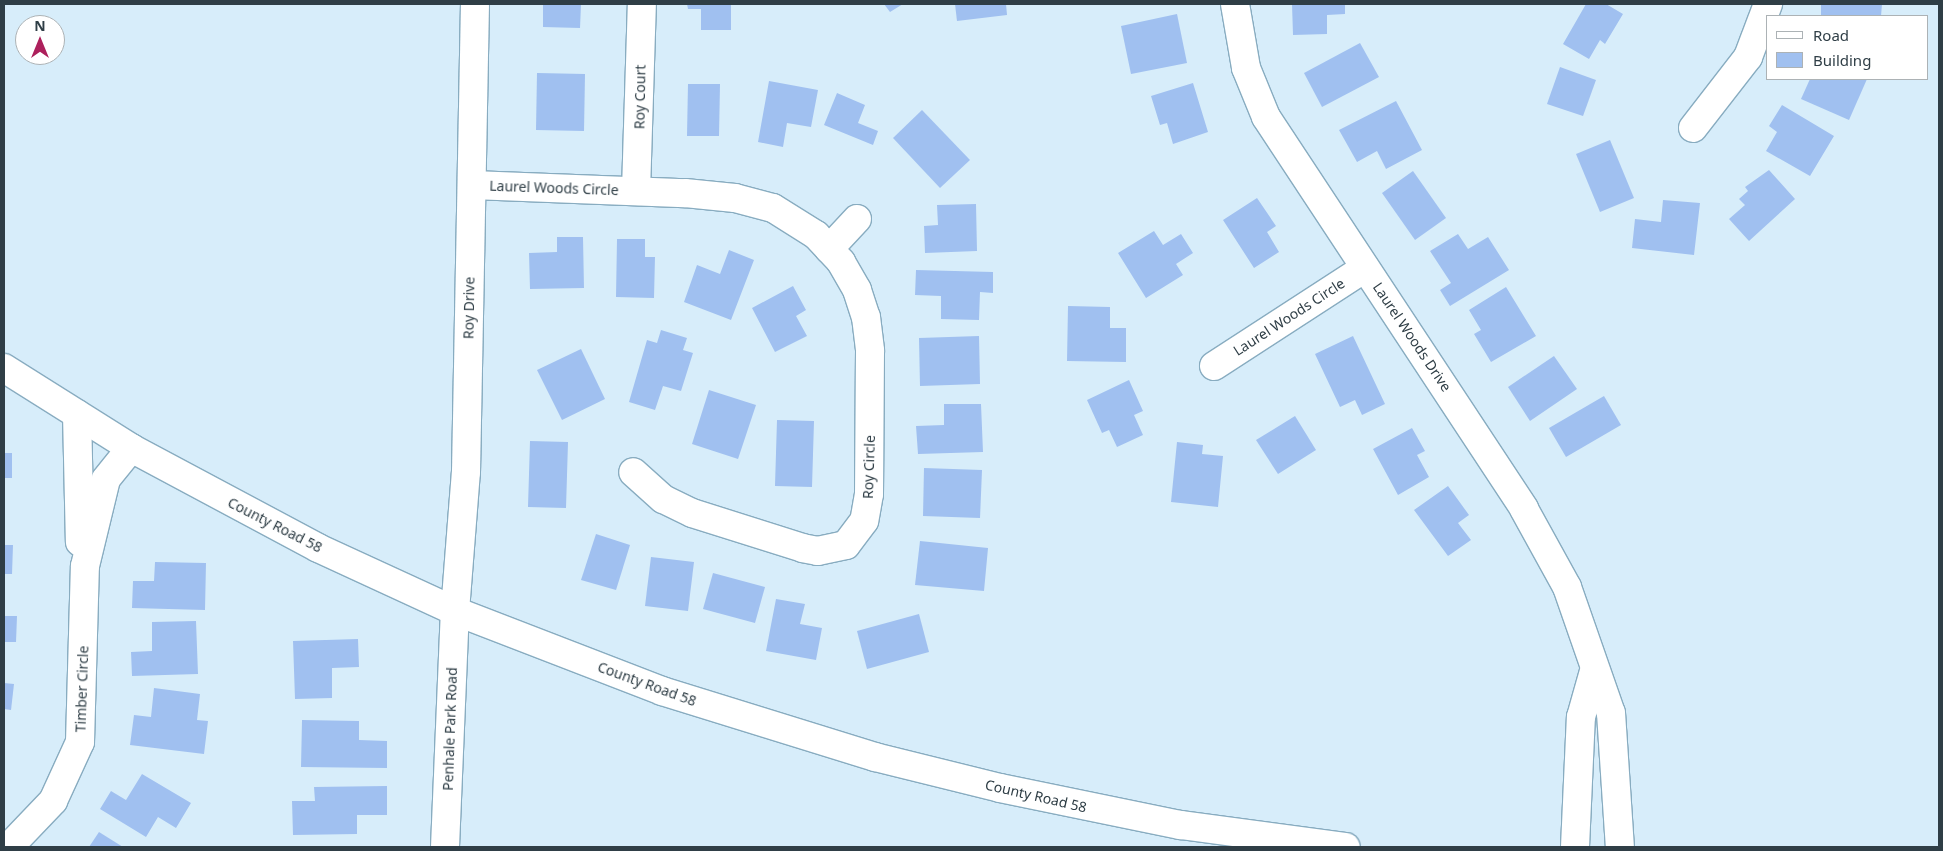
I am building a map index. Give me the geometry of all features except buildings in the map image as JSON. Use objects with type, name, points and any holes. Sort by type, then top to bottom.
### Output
[{"type":"street","name":"Roy Drive","points":[[454,611],[466,472],[475,4]]},
{"type":"street","name":"Roy Court","points":[[636,191],[642,4]]},
{"type":"street","name":"Laurel Woods Drive","points":[[1235,4],[1246,68],[1256,97],[1365,268],[1524,509],[1567,587],[1594,671],[1611,713],[1620,847]]},
{"type":"street","points":[[1693,128],[1748,57],[1768,4]]},
{"type":"street","name":"Laurel Woods Circle","points":[[472,185],[636,191]]},
{"type":"street","name":"Roy Circle","points":[[633,472],[675,506],[802,548],[836,550],[854,538],[864,521],[869,494],[870,352],[866,317],[857,290],[829,249],[793,218],[773,208],[735,198],[636,191]]},
{"type":"street","points":[[829,249],[857,219]]},
{"type":"street","name":"Laurel Woods Circle","points":[[1214,366],[1365,268]]},
{"type":"street","name":"County Road 58","points":[[4,368],[132,448],[318,548],[454,611],[662,691],[875,757],[1118,814],[1346,847]]},
{"type":"street","name":"Timber Circle","points":[[77,414],[78,532],[85,566]]},
{"type":"street","name":"Timber Circle","points":[[10,847],[53,801],[80,742],[85,566],[106,479],[132,448]]},
{"type":"street","name":"Penhale Park Road","points":[[445,847],[454,611]]},
{"type":"street","points":[[1575,847],[1581,717],[1594,671]]}]
